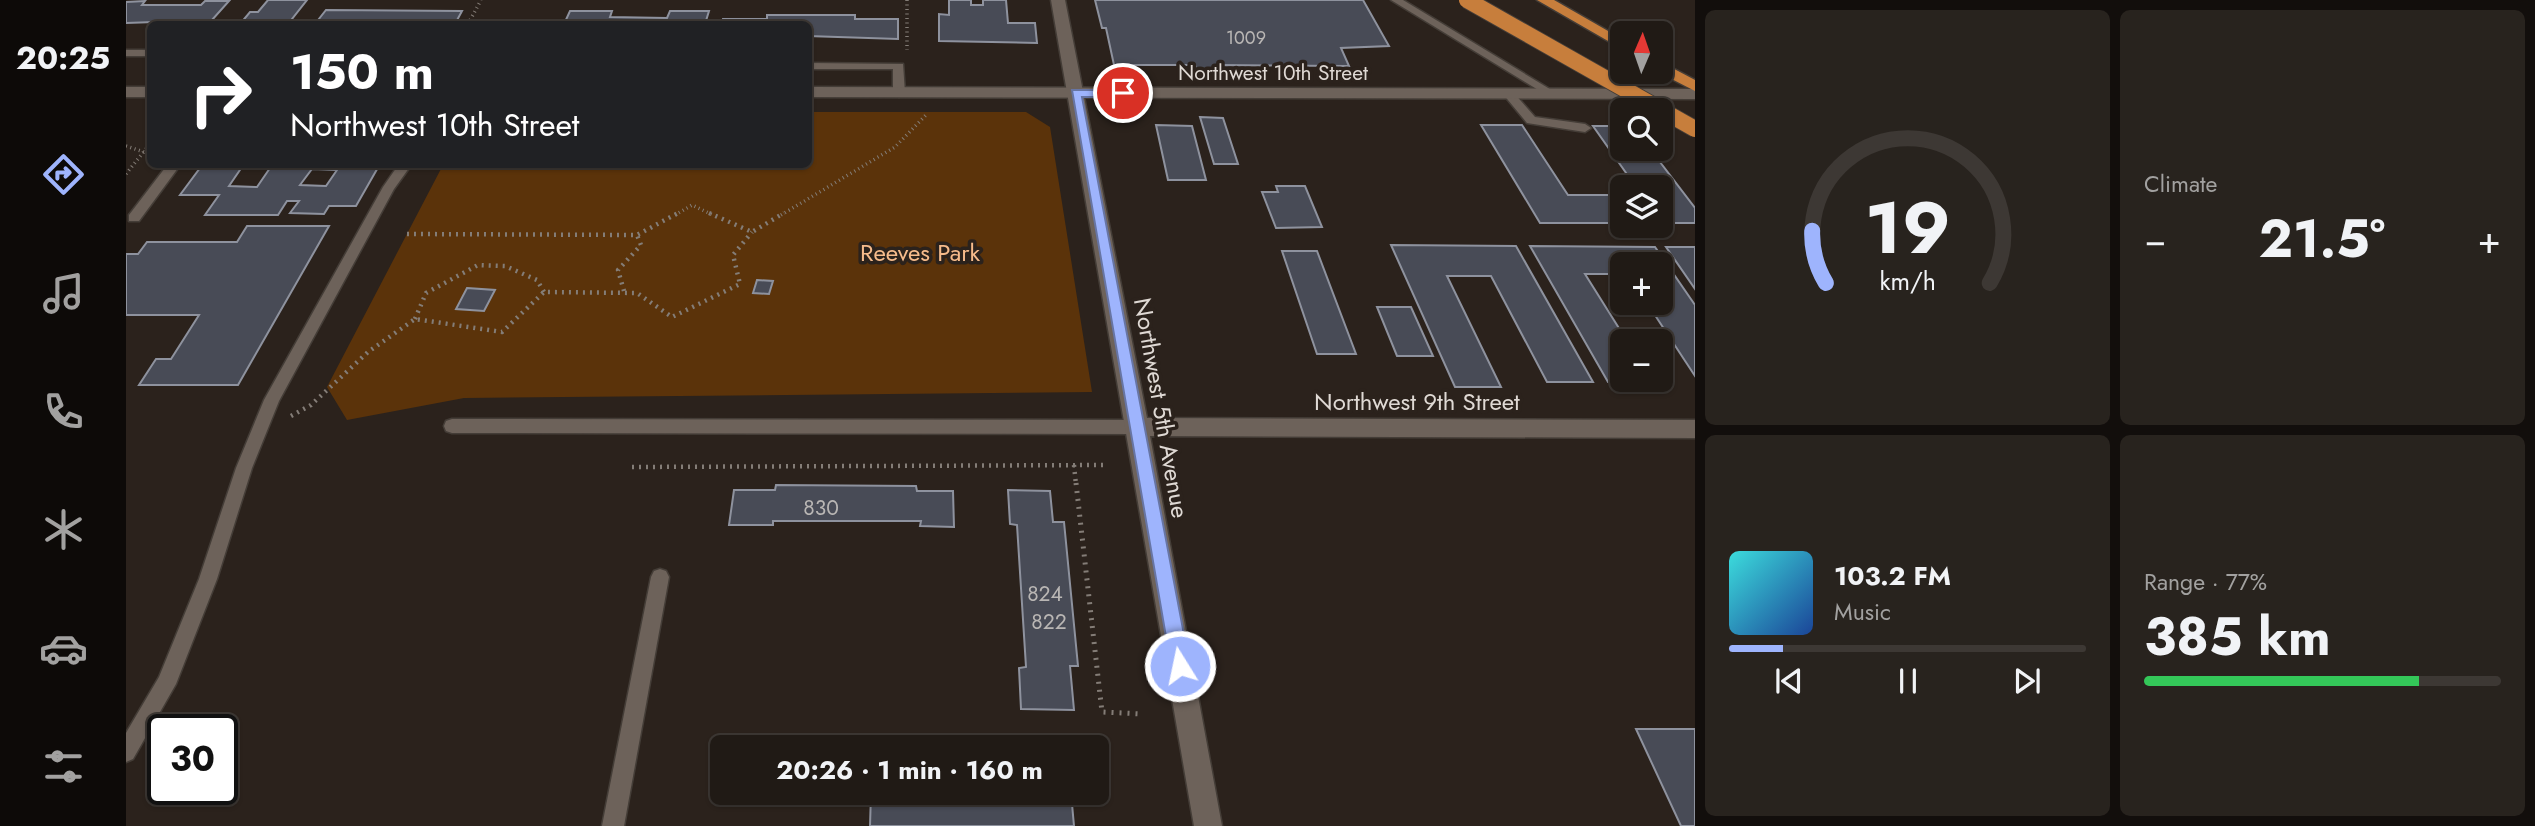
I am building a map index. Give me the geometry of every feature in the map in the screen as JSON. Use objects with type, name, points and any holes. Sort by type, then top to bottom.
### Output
[{"type":"highway","points":[[1467,0],[1695,129]]},
{"type":"highway","points":[[1544,0],[1610,38]]},
{"type":"highway","points":[[1673,74],[1695,86]]},
{"type":"street","name":"Northwest 5th Avenue","points":[[1058,0],[1138,427],[1208,826]]},
{"type":"street","points":[[126,92],[147,92]]},
{"type":"street","name":"Northwest 10th Street","points":[[812,92],[1695,94]]},
{"type":"street","name":"Northwest 9th Street","points":[[1138,427],[1695,429]]},
{"type":"lane","points":[[1396,0],[1552,94]]},
{"type":"lane","points":[[126,53],[147,53]]},
{"type":"lane","points":[[812,66],[899,66],[899,93]]},
{"type":"lane","points":[[1509,94],[1531,120],[1585,128]]},
{"type":"lane","points":[[134,218],[172,168]]},
{"type":"lane","points":[[126,752],[166,684],[208,579],[272,400],[363,234],[404,168]]},
{"type":"lane","points":[[452,426],[1138,427]]},
{"type":"lane","points":[[613,826],[660,578]]},
{"type":"path","points":[[470,21],[481,0]]},
{"type":"path","points":[[906,52],[907,0]]},
{"type":"path","points":[[415,318],[502,332],[544,292],[624,291],[637,293],[672,317],[740,284],[733,255],[752,232],[895,147],[930,110]]},
{"type":"path","points":[[126,146],[144,152]]},
{"type":"path","points":[[126,174],[147,148]]},
{"type":"path","points":[[407,234],[637,235],[692,205],[752,232]]},
{"type":"path","points":[[624,291],[618,270],[641,245],[637,235]]},
{"type":"path","points":[[261,426],[300,413],[343,377],[360,358],[415,318],[426,293],[478,265],[505,266],[537,279],[544,292]]},
{"type":"path","points":[[1074,465],[1102,712],[1143,714]]},
{"type":"path","points":[[632,467],[1105,465]]},
{"type":"green space","name":"Reeves Park","points":[[812,112],[1026,112],[1050,127],[1092,392],[464,398],[347,420],[327,387],[441,168],[812,168]]},
{"type":"building","points":[[268,0],[307,0],[290,21],[242,21],[250,12],[258,12]]},
{"type":"building","points":[[949,0],[971,0],[971,5],[983,5],[983,0],[1006,0],[1008,23],[1035,23],[1037,43],[939,41],[939,14],[949,15]]},
{"type":"building","points":[[1095,0],[1363,0],[1389,46],[1341,48],[1349,66],[1218,65],[1220,72],[1197,72],[1195,65],[1114,65],[1106,28],[1102,28]]},
{"type":"building","points":[[145,1],[142,5],[201,5],[205,1],[229,1],[212,20],[126,23],[126,2]]},
{"type":"building","points":[[326,10],[462,11],[457,21],[317,21]]},
{"type":"building","points":[[570,11],[612,11],[610,17],[667,18],[670,11],[709,11],[706,21],[565,21]]},
{"type":"building","points":[[767,15],[855,15],[855,19],[898,19],[898,39],[812,36],[812,21],[723,21],[767,19]]},
{"type":"building","points":[[1200,117],[1223,118],[1238,164],[1214,164]]},
{"type":"building","points":[[1156,125],[1192,126],[1206,180],[1168,180]]},
{"type":"building","points":[[1481,125],[1522,125],[1568,195],[1610,195],[1610,223],[1540,223]]},
{"type":"building","points":[[1593,126],[1610,126],[1610,150]]},
{"type":"building","points":[[1618,161],[1659,161],[1670,175],[1628,175]]},
{"type":"building","points":[[200,168],[241,168],[229,186],[257,187],[270,168],[378,168],[356,206],[329,206],[324,214],[290,213],[299,201],[287,201],[278,215],[205,215],[219,195],[180,195]],"holes":[[[312,169],[337,170],[326,186],[300,185]]]},
{"type":"building","points":[[1673,179],[1695,208],[1695,223],[1673,223]]},
{"type":"building","points":[[1276,186],[1305,186],[1322,227],[1276,228],[1262,192],[1278,192]]},
{"type":"building","points":[[247,226],[329,226],[238,385],[139,385],[156,359],[171,359],[199,315],[126,315],[126,254],[138,254],[147,242],[237,242]]},
{"type":"building","points":[[1391,245],[1516,246],[1593,382],[1547,382],[1491,276],[1447,276],[1501,387],[1455,387]]},
{"type":"building","points":[[1530,246],[1655,247],[1658,252],[1610,252],[1610,274],[1585,274],[1619,329],[1610,329],[1608,382]]},
{"type":"building","points":[[1666,247],[1695,247],[1695,289],[1673,257],[1673,252]]},
{"type":"building","points":[[1282,251],[1317,251],[1356,354],[1317,354]]},
{"type":"building","points":[[1673,273],[1695,305],[1695,376],[1673,343],[1673,329],[1664,329],[1655,315],[1673,315]]},
{"type":"building","points":[[757,280],[773,281],[769,294],[753,293]]},
{"type":"building","points":[[467,288],[495,290],[484,311],[456,309]]},
{"type":"building","points":[[1377,307],[1411,307],[1433,356],[1397,356]]},
{"type":"building","points":[[776,485],[916,486],[917,491],[953,491],[954,527],[920,526],[921,521],[773,521],[773,525],[729,525],[734,490],[775,490]]},
{"type":"building","points":[[1008,490],[1050,491],[1053,522],[1064,522],[1078,666],[1070,666],[1074,710],[1021,709],[1019,668],[1026,667],[1017,525],[1010,524]]},
{"type":"building","points":[[1636,729],[1695,729],[1695,826],[1681,826]]},
{"type":"building","points":[[871,805],[1072,805],[1074,826],[870,826]]},
{"type":"route","points":[[1123,93],[1076,93],[1180,666]]}]
